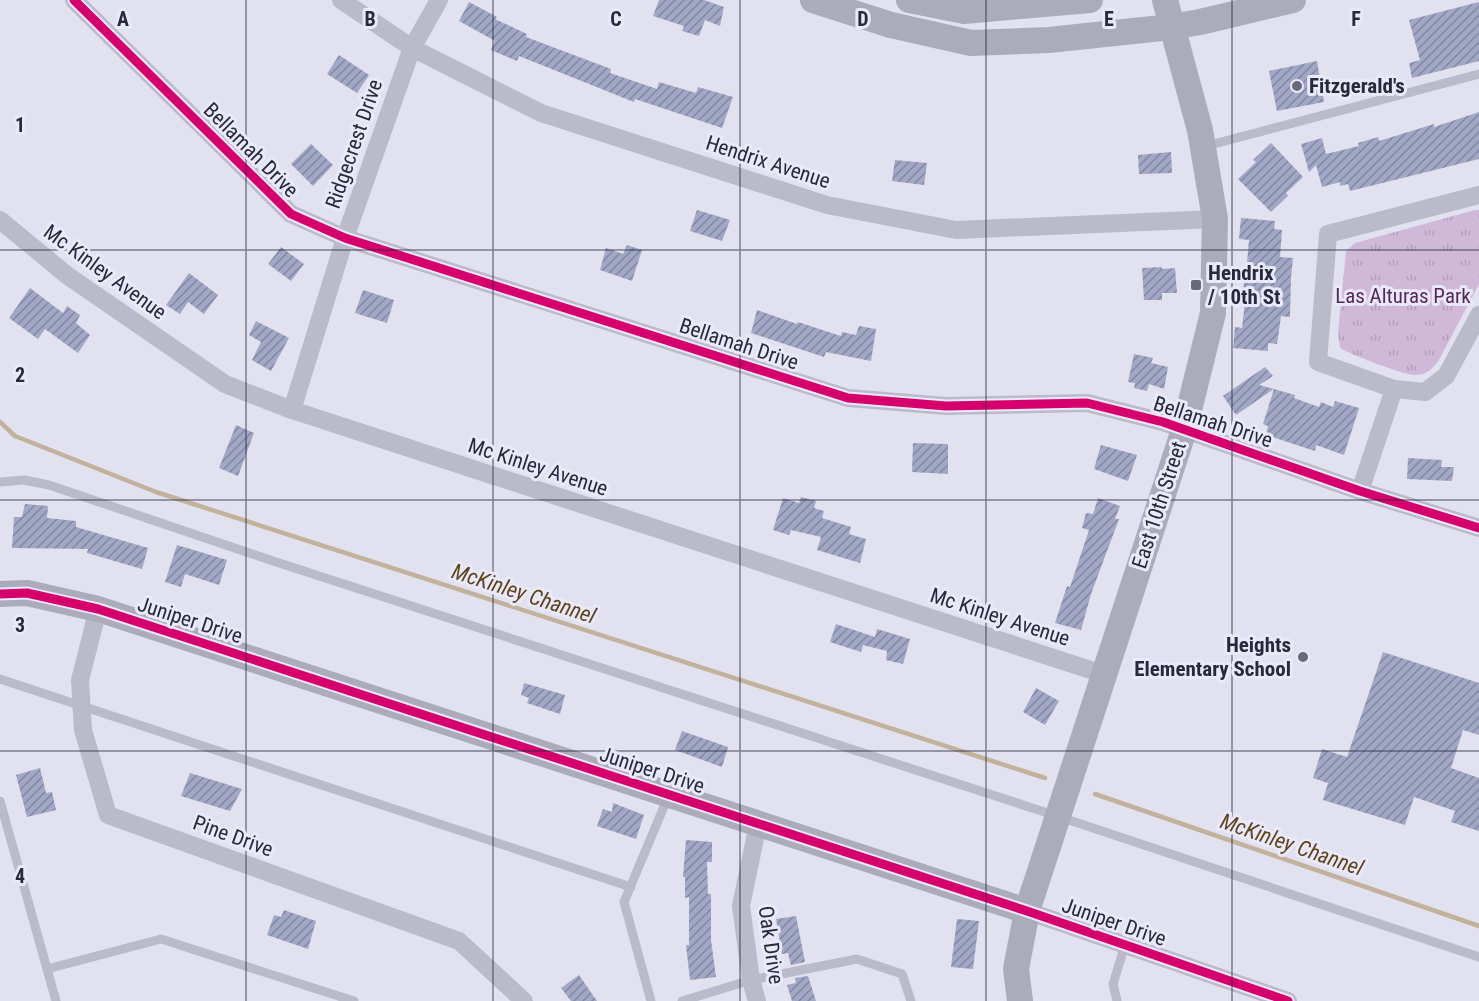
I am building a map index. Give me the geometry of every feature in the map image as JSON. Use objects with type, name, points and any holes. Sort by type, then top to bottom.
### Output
[{"type":"main road","points":[[813,0],[891,25],[971,43],[1049,40],[1171,27],[1293,0]]},
{"type":"main road","points":[[909,0],[964,11],[1090,0]]},
{"type":"main road","name":"East 10th Street","points":[[1020,1001],[1016,969],[1027,911],[1184,430],[1213,313],[1215,219],[1200,130],[1165,0]]},
{"type":"main road","name":"Juniper Drive","points":[[0,594],[27,592],[98,609],[1027,911]]},
{"type":"street","name":"Bellamah Drive","points":[[74,0],[291,214],[345,238],[848,398],[946,406],[1087,404],[1163,422],[1360,491],[1479,528]]},
{"type":"street","name":"Hendrix Avenue","points":[[341,0],[412,48],[541,112],[827,205],[956,230],[1215,219]]},
{"type":"street","name":"Ridgecrest Drive","points":[[292,411],[345,238],[412,48],[439,0]]},
{"type":"street","points":[[1479,195],[1328,234],[1318,362],[1394,389],[1425,392],[1446,376],[1479,315]]},
{"type":"street","name":"Mc Kinley Avenue","points":[[0,220],[68,276],[225,384],[292,411],[1103,674]]},
{"type":"street","points":[[1360,491],[1394,389]]},
{"type":"street","name":"Pine Drive","points":[[98,609],[80,680],[83,730],[108,815],[459,941],[524,1001]]},
{"type":"street","name":"Oak Drive","points":[[757,1001],[751,980],[741,906],[758,824]]},
{"type":"street","name":"Juniper Drive","points":[[1027,911],[1288,1001]]},
{"type":"lane","points":[[1203,146],[1479,74]]},
{"type":"lane","points":[[0,482],[24,480],[49,485],[270,560],[1057,816],[1479,957]]},
{"type":"lane","points":[[0,679],[631,887]]},
{"type":"lane","points":[[651,1001],[624,902],[669,795]]},
{"type":"lane","points":[[0,801],[56,1001]]},
{"type":"lane","points":[[47,969],[161,939],[354,1001]]},
{"type":"lane","points":[[1117,1001],[1113,984],[1125,945]]},
{"type":"lane","points":[[682,1001],[751,980],[857,959],[902,974],[910,1001]]},
{"type":"green space","name":"Las Alturas Park","points":[[1479,210],[1479,284],[1439,360],[1432,368],[1423,374],[1409,374],[1340,348],[1338,333],[1346,251],[1355,243]]},
{"type":"building","points":[[659,0],[704,0],[724,7],[720,26],[705,20],[699,36],[682,31],[684,26],[653,16]]},
{"type":"building","points":[[469,2],[497,17],[495,19],[527,34],[526,37],[611,69],[610,73],[657,89],[659,82],[696,93],[698,87],[733,97],[722,128],[635,99],[634,102],[519,56],[517,61],[491,50],[495,41],[459,21]]},
{"type":"building","points":[[1479,2],[1479,61],[1412,78],[1409,63],[1420,60],[1409,20]]},
{"type":"building","points":[[339,55],[369,75],[357,93],[327,74]]},
{"type":"building","name":"Fitzgerald's","points":[[1317,61],[1324,102],[1277,111],[1269,71]]},
{"type":"building","points":[[1479,112],[1479,159],[1350,191],[1348,184],[1340,186],[1340,182],[1322,187],[1316,165],[1309,172],[1301,144],[1322,138],[1326,154],[1359,146],[1358,143],[1378,137],[1379,141],[1434,124],[1434,127]]},
{"type":"building","points":[[1271,143],[1303,177],[1271,212],[1238,179]]},
{"type":"building","points":[[311,144],[333,165],[313,186],[291,164]]},
{"type":"building","points":[[1171,152],[1172,173],[1139,174],[1138,155]]},
{"type":"building","points":[[895,160],[927,163],[924,185],[892,181]]},
{"type":"building","points":[[697,210],[730,220],[722,241],[690,231]]},
{"type":"building","points":[[1241,218],[1275,221],[1274,229],[1282,230],[1280,257],[1293,258],[1290,317],[1281,316],[1277,344],[1268,343],[1268,351],[1233,348],[1235,327],[1242,328],[1246,294],[1243,293],[1249,240],[1239,239]]},
{"type":"building","points":[[627,245],[642,250],[632,281],[600,270],[606,248],[623,254]]},
{"type":"building","points":[[281,247],[304,264],[291,281],[268,264]]},
{"type":"building","points":[[1162,267],[1162,269],[1175,268],[1177,293],[1162,293],[1162,300],[1144,300],[1142,268]]},
{"type":"building","points":[[189,273],[218,295],[204,314],[188,302],[180,314],[166,305]]},
{"type":"building","points":[[30,288],[63,313],[67,306],[80,315],[76,323],[90,335],[78,353],[45,329],[38,339],[9,318]]},
{"type":"building","points":[[363,290],[394,300],[387,323],[355,313]]},
{"type":"building","points":[[757,310],[841,336],[842,332],[856,335],[859,326],[876,329],[871,361],[826,352],[824,357],[751,333]]},
{"type":"building","points":[[256,321],[289,338],[271,371],[252,360],[261,342],[249,335]]},
{"type":"building","points":[[1134,354],[1153,358],[1151,363],[1168,367],[1164,389],[1149,384],[1147,391],[1134,388],[1135,383],[1128,382]]},
{"type":"building","points":[[1265,367],[1273,376],[1259,385],[1274,389],[1236,415],[1223,396]]},
{"type":"building","points":[[1274,389],[1295,395],[1294,398],[1319,407],[1321,402],[1333,407],[1335,401],[1359,408],[1344,455],[1316,445],[1315,451],[1266,435],[1268,426],[1263,424]]},
{"type":"building","points":[[236,425],[254,433],[238,476],[219,468]]},
{"type":"building","points":[[913,443],[948,444],[948,474],[912,472]]},
{"type":"building","points":[[1101,445],[1137,455],[1128,481],[1094,469]]},
{"type":"building","points":[[1408,458],[1442,460],[1441,467],[1454,467],[1452,481],[1407,479]]},
{"type":"building","points":[[801,497],[816,501],[814,508],[824,511],[822,518],[851,527],[849,534],[866,539],[860,563],[817,550],[821,537],[791,530],[789,535],[773,530],[783,498],[799,503]]},
{"type":"building","points":[[1098,498],[1120,506],[1115,519],[1119,519],[1091,594],[1081,630],[1055,623],[1089,530],[1082,528],[1086,513],[1093,514]]},
{"type":"building","points":[[25,504],[48,506],[47,518],[76,521],[76,527],[148,548],[142,569],[87,553],[88,549],[12,548],[14,517],[22,517]]},
{"type":"building","points":[[177,545],[227,560],[219,585],[185,574],[181,587],[165,582]]},
{"type":"building","points":[[836,624],[875,637],[877,629],[910,639],[903,664],[886,660],[887,651],[863,645],[861,652],[830,642]]},
{"type":"building","points":[[1383,652],[1479,683],[1479,735],[1463,730],[1451,768],[1479,778],[1479,831],[1451,822],[1455,811],[1414,797],[1405,825],[1323,800],[1328,783],[1313,778],[1322,749],[1347,757]]},
{"type":"building","points":[[524,683],[565,695],[560,714],[527,703],[529,698],[521,695]]},
{"type":"building","points":[[1036,688],[1059,701],[1045,725],[1023,712]]},
{"type":"building","points":[[682,731],[728,747],[722,767],[675,750]]},
{"type":"building","points":[[40,768],[46,793],[52,792],[56,810],[27,817],[16,775]]},
{"type":"building","points":[[190,773],[242,789],[230,811],[181,796]]},
{"type":"building","points":[[613,803],[644,815],[636,839],[597,826],[603,809],[612,812]]},
{"type":"building","points":[[686,840],[712,842],[712,862],[707,862],[708,894],[711,894],[711,940],[716,977],[690,980],[686,945],[689,945],[689,897],[685,898],[685,877],[683,877]]},
{"type":"building","points":[[284,910],[316,921],[308,949],[267,935],[274,915],[281,917]]},
{"type":"building","points":[[796,916],[805,962],[791,965],[788,953],[782,954],[776,919]]},
{"type":"building","points":[[957,919],[979,921],[973,969],[951,967]]},
{"type":"building","points":[[579,975],[597,1001],[571,1001],[561,988]]},
{"type":"building","points":[[808,976],[816,1001],[792,1001],[787,985],[796,983],[795,978]]},
{"type":"waterway","name":"McKinley Channel","points":[[0,422],[15,436],[156,492],[1045,778]]},
{"type":"waterway","name":"McKinley Channel","points":[[1095,794],[1479,926]]},
{"type":"cycle path","points":[[74,0],[291,214],[345,238],[848,398],[946,406],[1087,403],[1163,422],[1360,491],[1479,528]]},
{"type":"cycle path","points":[[0,594],[27,593],[98,609],[1027,911],[1288,1001]]},
{"type":"place","name":"Fitzgerald's","points":[[1297,86]]},
{"type":"place","name":"Hendrix / 10th St","points":[[1196,285]]},
{"type":"place","name":"Heights Elementary School","points":[[1303,657]]}]
